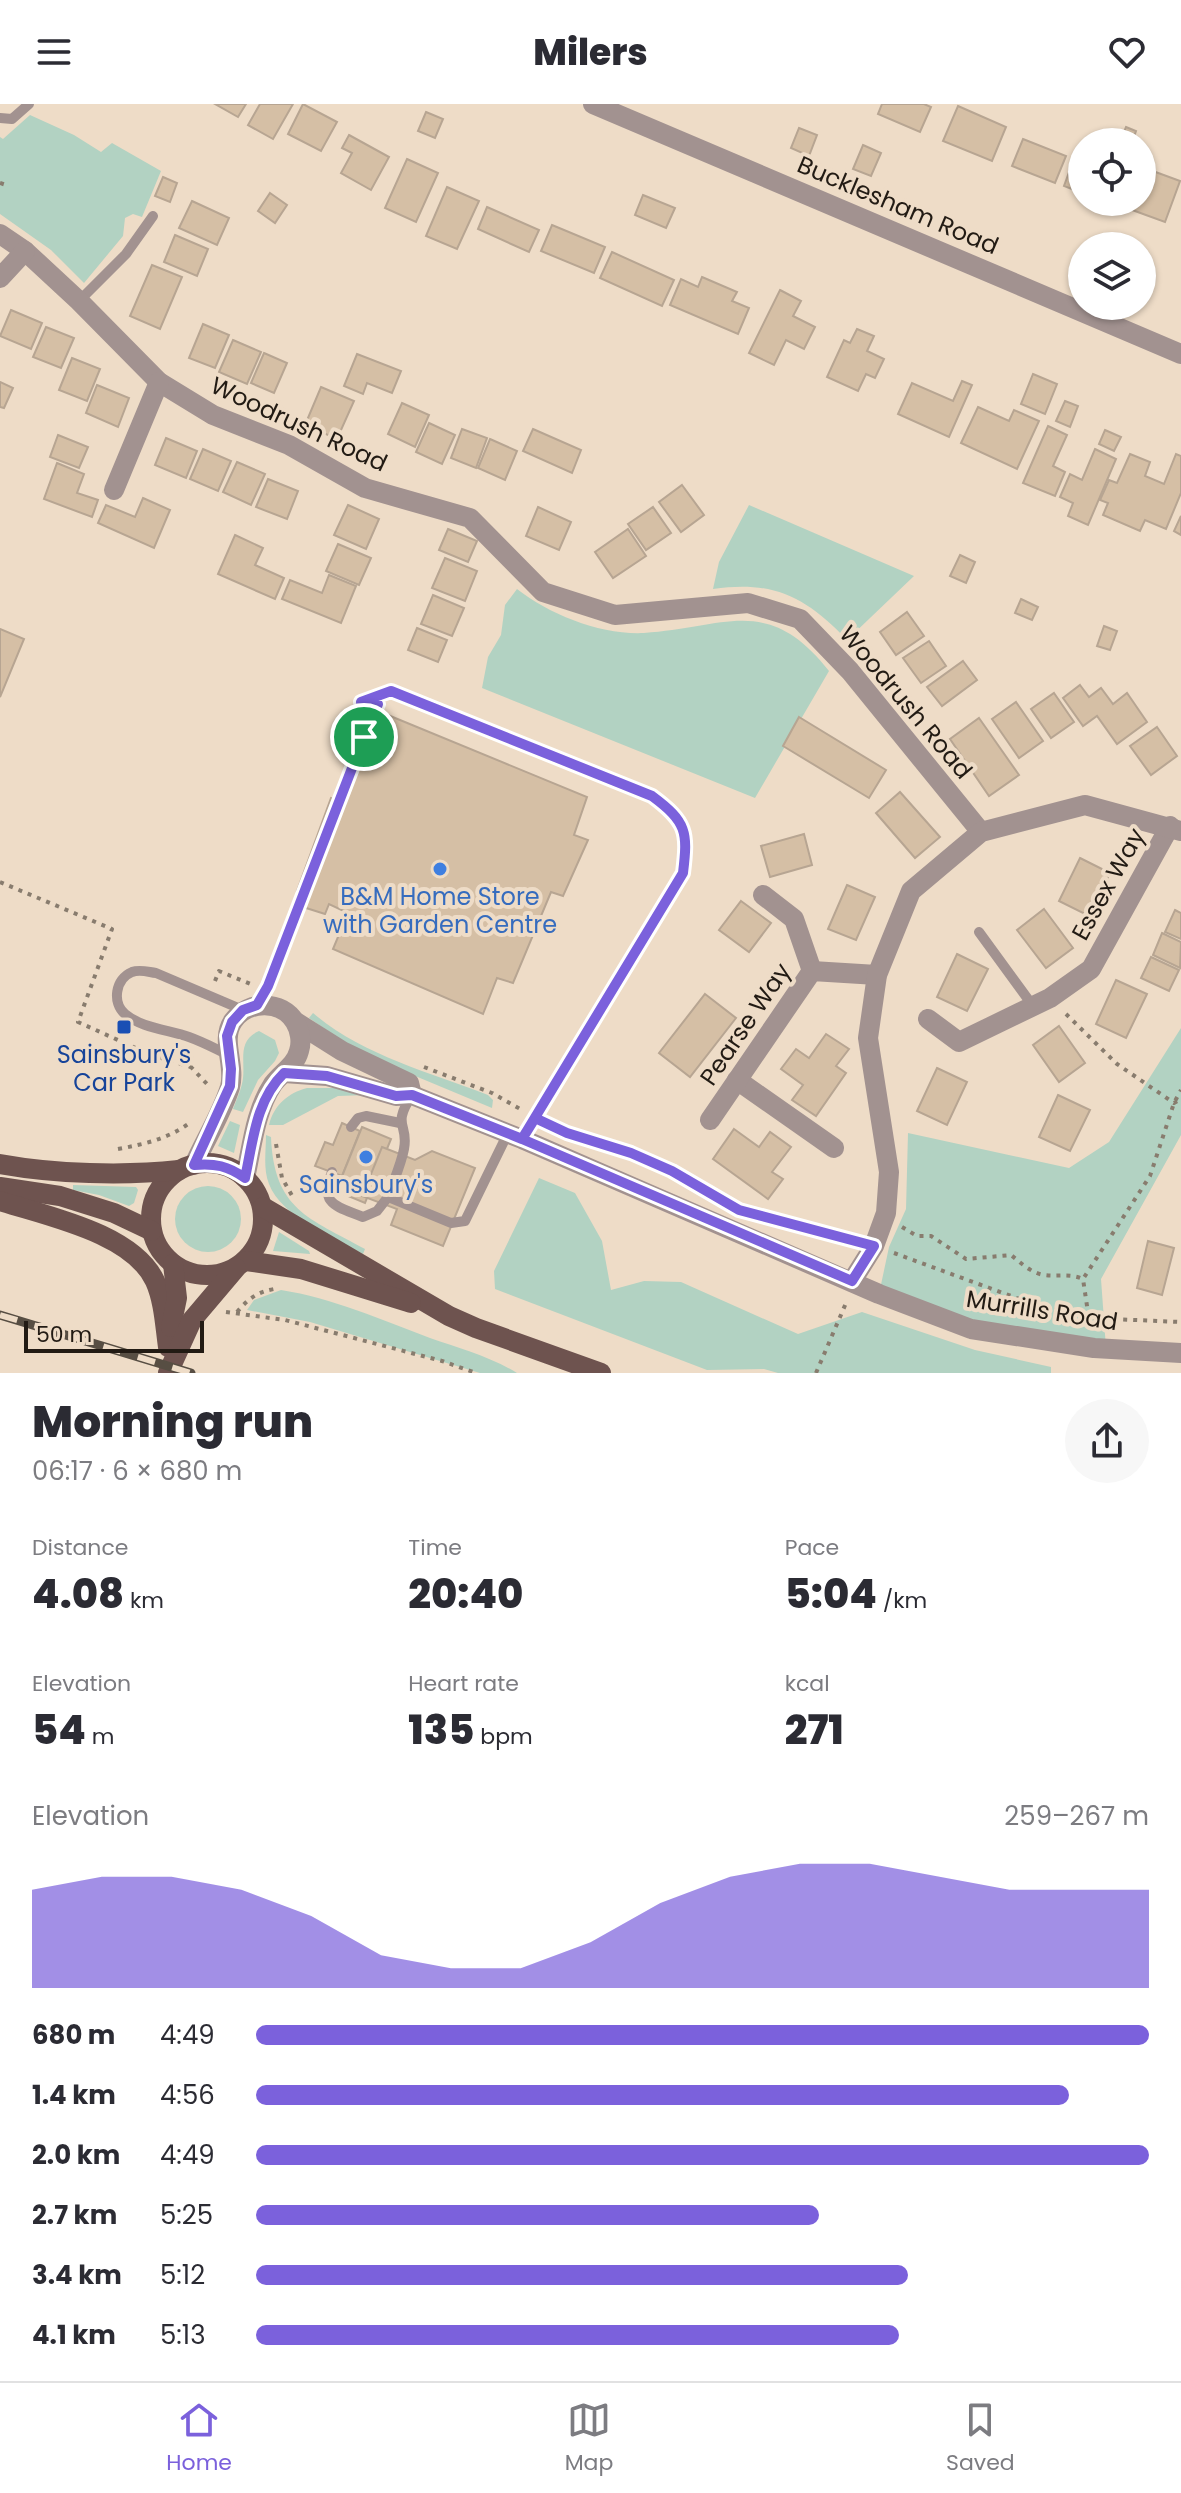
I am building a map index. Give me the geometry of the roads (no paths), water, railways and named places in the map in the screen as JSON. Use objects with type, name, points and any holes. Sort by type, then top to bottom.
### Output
[{"type":"main road","points":[[0,1164],[80,1171],[187,1168],[212,1163],[230,1168],[253,1186],[263,1207],[263,1227],[258,1245],[192,1320],[165,1373]]},
{"type":"main road","points":[[187,1168],[166,1182],[156,1197],[151,1213],[152,1231],[160,1250],[173,1264],[188,1272],[204,1276],[221,1274],[241,1264],[301,1269],[449,1316],[601,1373]]},
{"type":"main road","points":[[0,1187],[60,1196],[114,1213],[152,1231]]},
{"type":"main road","points":[[0,1201],[91,1230],[124,1248],[147,1267],[160,1293],[168,1347]]},
{"type":"main road","points":[[263,1207],[449,1316]]},
{"type":"main road","points":[[165,1373],[177,1298],[173,1264]]},
{"type":"street","name":"Bucklesham Road","points":[[593,104],[1181,354]]},
{"type":"street","name":"Woodrush Road","points":[[0,234],[25,251],[79,301],[159,382],[213,415],[289,445],[365,488],[470,518],[543,592],[615,615],[748,603],[800,619],[850,671],[981,832]]},
{"type":"street","points":[[0,278],[25,251]]},
{"type":"street","points":[[114,490],[159,382]]},
{"type":"street","points":[[854,1282],[874,1246],[886,1213],[889,1172],[868,1038],[877,975],[911,891],[981,832],[1085,805],[1175,829]]},
{"type":"street","name":"Essex Way","points":[[928,1019],[959,1042],[1041,1002],[1091,969],[1175,829]]},
{"type":"street","points":[[763,895],[794,919],[812,971]]},
{"type":"street","name":"Pearse Way","points":[[710,1120],[812,971],[877,975]]},
{"type":"street","name":"Murrills Road","points":[[243,1010],[257,1005],[285,1010],[296,1022],[342,1051],[409,1083],[412,1095]]},
{"type":"street","points":[[187,1168],[230,1086],[227,1036],[232,1022],[243,1010]]},
{"type":"street","points":[[245,1178],[263,1103],[274,1082],[294,1063],[300,1048],[300,1032],[296,1022]]},
{"type":"street","name":"Murrills Road","points":[[284,1073],[327,1076],[396,1096],[412,1095],[971,1329],[1094,1348],[1181,1353]]},
{"type":"street","points":[[737,1080],[834,1148]]},
{"type":"lane","points":[[0,118],[12,119],[29,104]]},
{"type":"lane","points":[[79,301],[126,254],[153,216]]},
{"type":"lane","points":[[361,702],[391,691],[652,796],[675,813],[687,841],[683,873],[535,1118],[515,1136],[465,1221],[451,1223],[388,1197]]},
{"type":"lane","points":[[979,932],[1041,1002]]},
{"type":"lane","points":[[229,1055],[188,1036],[131,1018],[121,1011],[117,1001],[118,991],[122,980],[131,973],[143,971],[156,973],[243,1010]]},
{"type":"lane","points":[[332,1172],[326,1188],[332,1204],[363,1217],[377,1211],[388,1197],[405,1145],[401,1111],[412,1095]]},
{"type":"lane","points":[[351,1127],[358,1118],[366,1116],[400,1123]]},
{"type":"railway","points":[[0,1315],[191,1373]]},
{"type":"place","name":"B&M Home Store with Garden Centre","points":[[440,869]]},
{"type":"place","name":"Sainsbury's Car Park","points":[[124,1027]]},
{"type":"place","name":"Sainsbury's","points":[[366,1157]]}]
